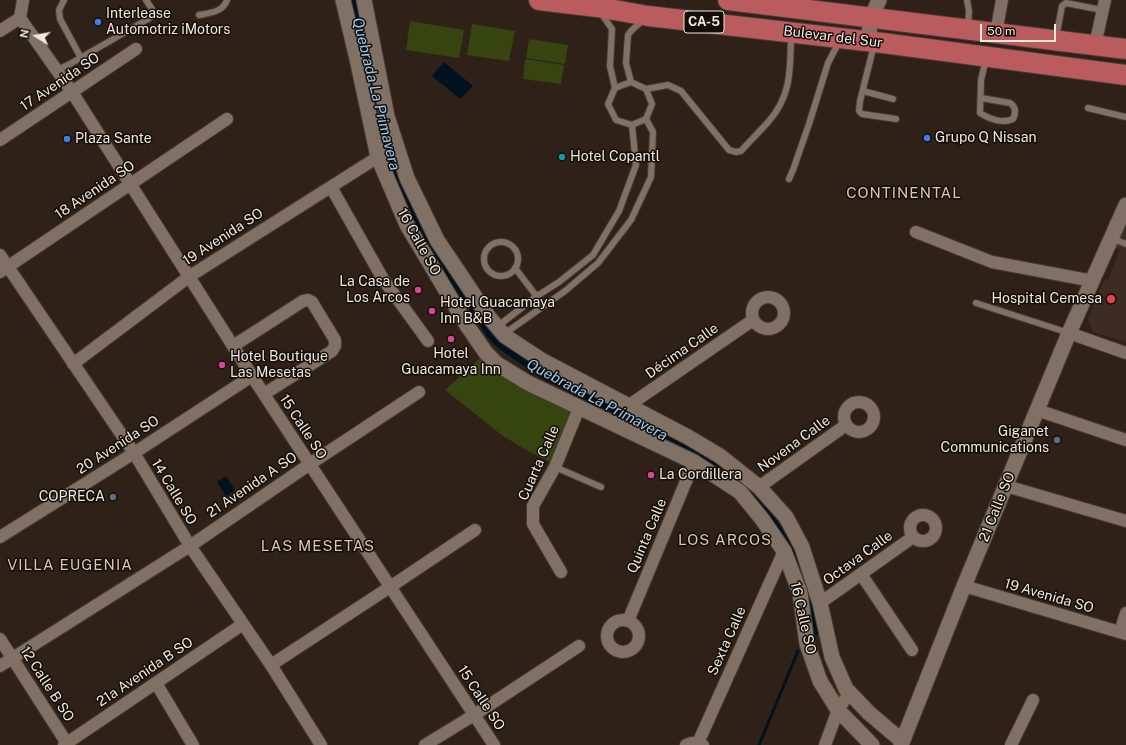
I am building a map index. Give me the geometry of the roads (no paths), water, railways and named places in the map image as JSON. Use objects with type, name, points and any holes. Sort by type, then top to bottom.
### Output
[{"type":"highway","name":"Bulevar del Sur","points":[[539,0],[597,7],[648,16],[841,38],[1126,75]]},
{"type":"highway","name":"Bulevar del Sur","points":[[728,0],[800,4],[836,10],[875,9],[968,30],[1126,49]]},
{"type":"street","points":[[0,31],[20,18],[23,0]]},
{"type":"street","name":"16 Calle SO","points":[[343,0],[379,156],[407,226],[466,324],[486,353],[497,364],[579,408],[694,462],[740,492],[762,519],[784,551],[800,593],[807,644],[820,681],[838,710],[872,745]]},
{"type":"street","name":"16 Calle SO","points":[[364,0],[387,116],[407,178],[437,240],[500,331],[542,363],[688,437],[720,456],[759,487],[786,517],[802,547],[820,603],[832,657],[846,689],[901,743]]},
{"type":"street","points":[[996,33],[1002,0]]},
{"type":"street","points":[[1095,45],[1104,5]]},
{"type":"street","points":[[872,42],[875,9]]},
{"type":"street","name":"15 Calle SO","points":[[20,18],[72,92],[252,376],[494,745]]},
{"type":"street","name":"17 Avenida SO","points":[[0,140],[136,49]]},
{"type":"street","name":"18 Avenida SO","points":[[4,269],[227,119]]},
{"type":"street","name":"19 Avenida SO","points":[[73,364],[190,276],[379,156],[398,153]]},
{"type":"street","points":[[331,187],[383,279],[428,341]]},
{"type":"street","name":"21 Calle SO","points":[[901,743],[964,586],[1069,333],[1126,205]]},
{"type":"street","points":[[916,232],[992,262],[1093,281]]},
{"type":"street","name":"14 Calle SO","points":[[0,256],[4,269],[73,364],[134,453],[190,546],[271,665],[321,745]]},
{"type":"street","points":[[233,346],[303,301],[308,300],[312,302],[335,340],[335,346],[332,351],[264,394]]},
{"type":"street","name":"Décima Calle","points":[[628,406],[753,320]]},
{"type":"street","points":[[1069,333],[1126,353]]},
{"type":"street","points":[[530,381],[542,363]]},
{"type":"street","name":"20 Avenida SO","points":[[0,537],[134,453],[252,376]]},
{"type":"street","name":"21 Avenida A SO","points":[[0,666],[190,546],[419,392]]},
{"type":"street","name":"Cuarta Calle","points":[[562,572],[533,524],[533,506],[555,467],[579,408]]},
{"type":"street","points":[[1037,410],[1126,440]]},
{"type":"street","name":"Novena Calle","points":[[759,487],[846,425]]},
{"type":"street","name":"Quinta Calle","points":[[628,621],[694,462]]},
{"type":"street","points":[[1006,486],[1126,521]]},
{"type":"street","points":[[271,665],[475,530]]},
{"type":"street","name":"Octava Calle","points":[[820,603],[914,537]]},
{"type":"street","name":"Sexta Calle","points":[[696,744],[784,551]]},
{"type":"street","points":[[860,574],[912,650]]},
{"type":"street","name":"19 Avenida SO","points":[[964,586],[1123,633]]},
{"type":"street","points":[[1123,633],[1126,612]]},
{"type":"street","name":"21a Avenida B SO","points":[[66,744],[243,624]]},
{"type":"street","name":"12 Calle B SO","points":[[0,639],[66,744]]},
{"type":"street","points":[[425,745],[474,715],[579,646]]},
{"type":"street","points":[[156,683],[193,745]]},
{"type":"street","points":[[825,745],[838,710],[850,692]]},
{"type":"street","points":[[1011,745],[1033,700]]},
{"type":"lane","points":[[64,0],[59,10],[60,19],[81,58]]},
{"type":"lane","points":[[57,70],[81,58],[152,16],[152,9],[146,0]]},
{"type":"lane","points":[[200,15],[221,10],[227,0]]},
{"type":"lane","points":[[967,0],[969,11],[968,30]]},
{"type":"lane","points":[[1056,41],[1062,6],[1064,4],[1104,5]]},
{"type":"lane","points":[[597,7],[612,29],[610,66],[615,88],[608,104],[616,120],[632,125],[646,119],[652,104],[646,89]]},
{"type":"lane","points":[[631,82],[626,63],[628,36],[637,24],[648,16]]},
{"type":"lane","points":[[615,88],[631,82],[646,89],[668,85],[680,91],[729,150],[736,152],[740,151],[769,121],[785,94],[789,80],[791,32]]},
{"type":"lane","points":[[789,178],[809,124],[828,63],[841,38]]},
{"type":"lane","points":[[872,42],[859,107],[860,111],[862,114],[896,119]]},
{"type":"lane","points":[[981,98],[1014,105],[1014,119],[1005,122],[992,119],[981,114],[980,111],[981,80],[986,56]]},
{"type":"lane","points":[[863,91],[892,99]]},
{"type":"lane","points":[[1088,108],[1126,117]]},
{"type":"lane","points":[[500,331],[544,306],[565,291],[598,263],[631,220],[651,177],[653,132],[646,119]]},
{"type":"lane","points":[[500,331],[537,296],[559,282],[593,255],[619,211],[636,165],[632,125]]},
{"type":"lane","points":[[1111,238],[1126,244]]},
{"type":"lane","points":[[505,242],[510,245],[517,253],[517,263],[515,268],[502,276],[492,273],[488,269],[484,259],[490,246],[495,243],[505,242]]},
{"type":"lane","points":[[593,255],[598,263]]},
{"type":"lane","points":[[515,268],[544,306]]},
{"type":"lane","points":[[976,303],[1069,333]]},
{"type":"lane","points":[[555,467],[601,487]]},
{"type":"water","points":[[350,0],[357,0],[390,146],[408,198],[422,227],[493,334],[505,345],[547,373],[699,450],[742,479],[767,506],[793,543],[805,572],[820,633],[813,637],[799,575],[737,482],[696,454],[543,379],[499,349],[488,338],[416,230],[397,191],[384,149]]},
{"type":"water","points":[[444,62],[473,86],[460,99],[432,76]]},
{"type":"water","points":[[226,476],[235,490],[226,496],[217,482]]},
{"type":"waterway","name":"Quebrada La Primavera","points":[[759,745],[798,651]]},
{"type":"place","name":"Interlease Automotriz iMotors","points":[[98,22]]},
{"type":"place","name":"Grupo Q Nissan","points":[[927,138]]},
{"type":"place","name":"Plaza Sante","points":[[67,139]]},
{"type":"place","name":"Hotel Copantl","points":[[562,157]]},
{"type":"place","name":"La Casa de Los Arcos","points":[[418,290]]},
{"type":"place","name":"Hospital Cemesa","points":[[1111,299]]},
{"type":"place","name":"Hotel Guacamaya Inn B&B","points":[[432,311]]},
{"type":"place","name":"Hotel Guacamaya Inn","points":[[451,339]]},
{"type":"place","name":"Hotel Boutique Las Mesetas","points":[[222,365]]},
{"type":"place","name":"Giganet Communications","points":[[1057,440]]},
{"type":"place","name":"La Cordillera","points":[[651,475]]},
{"type":"place","name":"COPRECA","points":[[113,497]]},
{"type":"district","name":"CONTINENTAL","points":[[904,193]]},
{"type":"district","name":"LOS ARCOS","points":[[725,540]]},
{"type":"district","name":"LAS MESETAS","points":[[318,546]]},
{"type":"district","name":"VILLA EUGENIA","points":[[70,565]]}]
